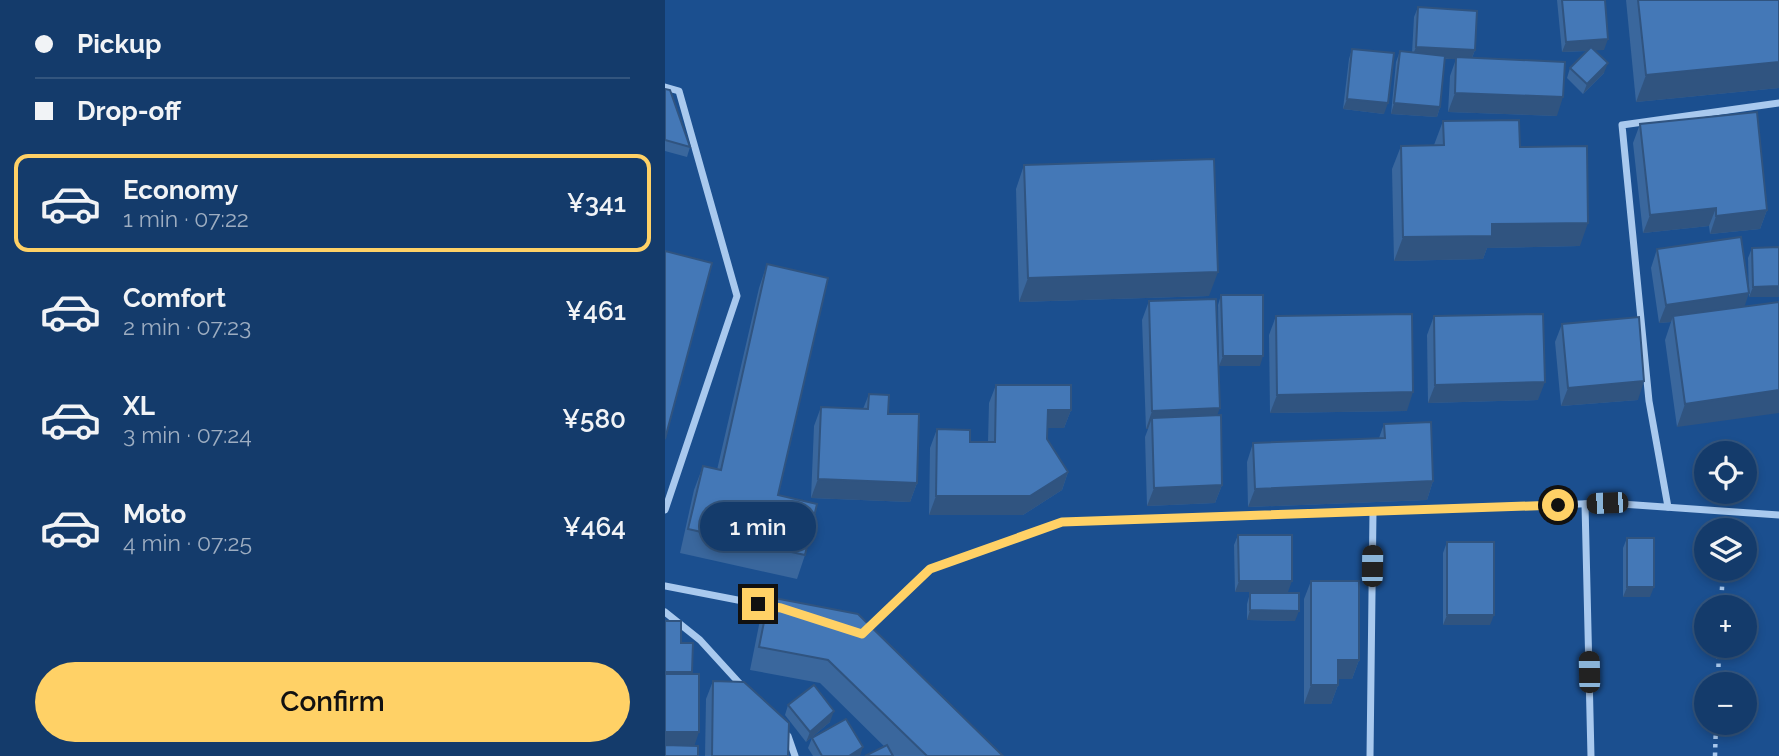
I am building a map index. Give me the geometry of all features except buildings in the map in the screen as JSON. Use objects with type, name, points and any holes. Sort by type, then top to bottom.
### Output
[{"type":"street","points":[[665,87],[679,92],[737,296],[665,510]]},
{"type":"street","points":[[1668,507],[1649,401],[1622,125],[1779,103]]},
{"type":"street","points":[[1585,504],[1591,756]]},
{"type":"street","points":[[862,634],[930,569],[1062,522],[1585,504],[1779,514]]},
{"type":"street","points":[[1370,756],[1373,512]]},
{"type":"street","points":[[665,586],[781,608]]},
{"type":"street","points":[[665,612],[700,640],[744,688]]},
{"type":"street","points":[[850,631],[862,634],[871,642]]},
{"type":"street","points":[[779,727],[788,736],[795,756]]},
{"type":"path","points":[[1715,756],[1716,735]]},
{"type":"route","points":[[758,604],[781,608],[862,634],[930,569],[1062,522],[1558,505]]}]
